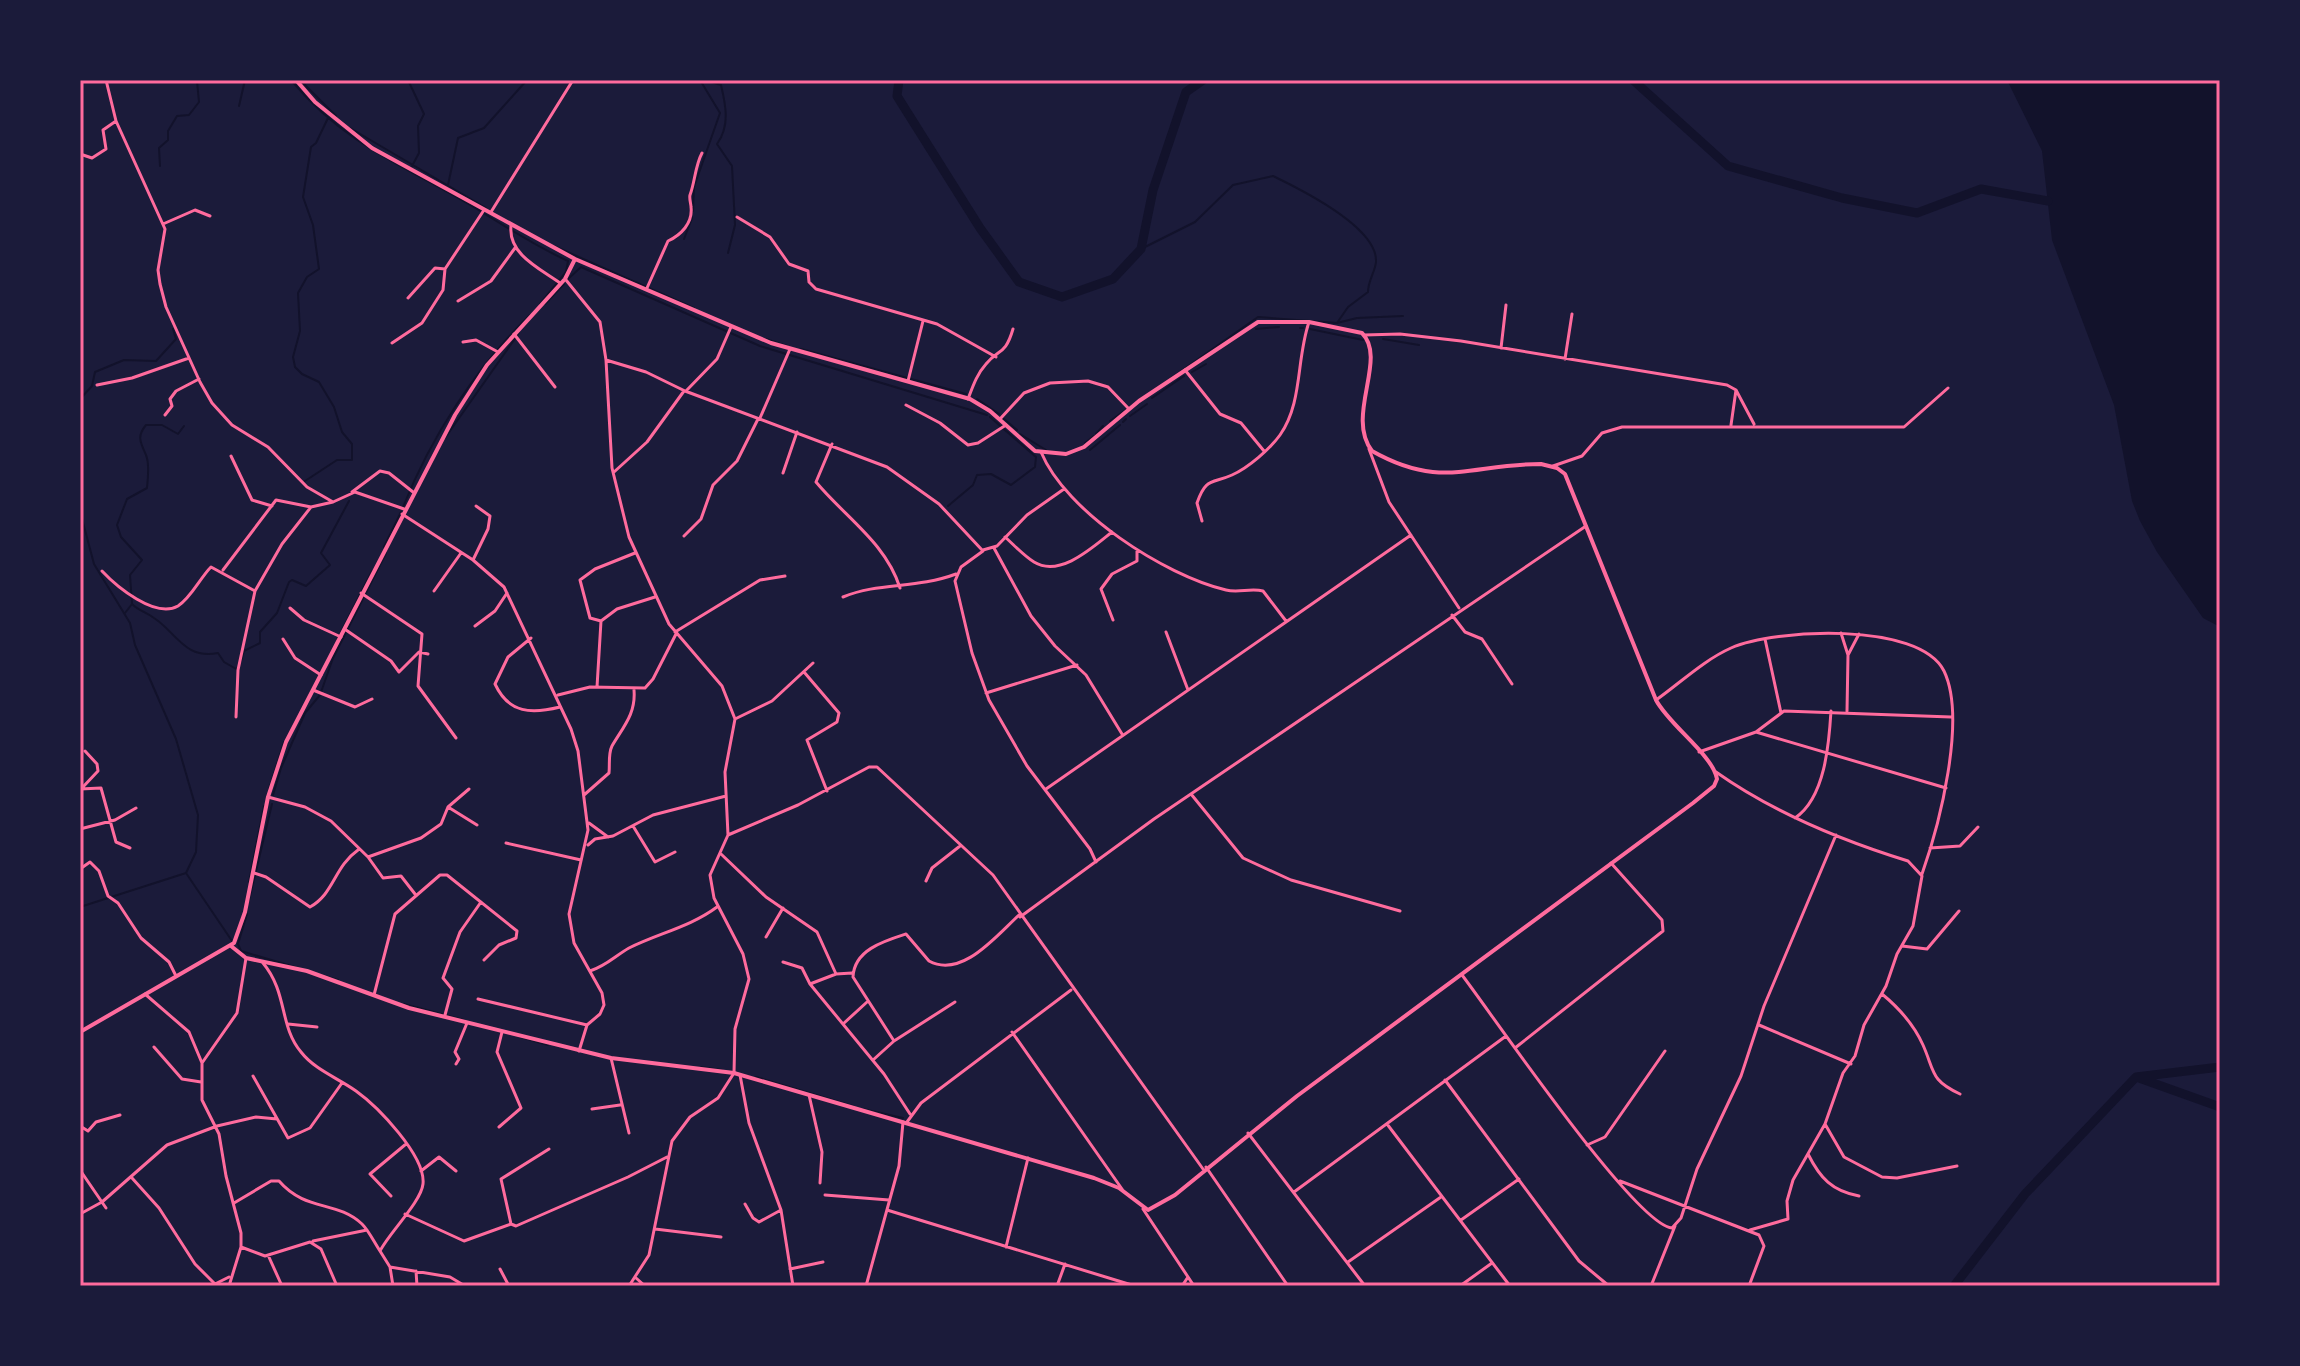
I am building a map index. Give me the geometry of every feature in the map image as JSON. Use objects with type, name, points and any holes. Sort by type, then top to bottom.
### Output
[{"type":"street","points":[[106,80],[116,121],[163,224],[165,236],[158,270],[160,284],[166,307],[199,379],[212,403],[232,425],[268,447],[307,487],[333,502]]},
{"type":"street","points":[[296,80],[325,111],[372,148],[575,259],[731,327],[790,349],[968,399],[1000,419],[1031,448],[1041,452],[1056,455],[1078,450],[1129,409],[1258,322],[1309,322],[1348,328],[1364,335],[1400,334],[1501,348],[1736,390]]},
{"type":"street","points":[[490,214],[549,113],[573,80]]},
{"type":"street","points":[[80,154],[92,158],[106,149],[103,130],[116,121]]},
{"type":"street","points":[[647,288],[668,241],[681,235],[688,220],[692,209],[690,195],[696,187],[696,168],[702,153]]},
{"type":"street","points":[[163,224],[195,210],[210,216]]},
{"type":"street","points":[[392,343],[422,323],[443,290],[445,269],[484,210]]},
{"type":"street","points":[[737,217],[770,237],[789,264],[808,271],[809,282],[816,289],[861,299],[961,335],[996,357]]},
{"type":"street","points":[[511,226],[509,236],[515,248],[563,281],[598,318],[606,360],[609,446],[622,515],[655,597],[675,633],[729,697],[735,719],[725,772],[728,835],[710,875],[717,907],[743,954],[749,979],[735,1029],[737,1074],[749,1123],[781,1210],[793,1286]]},
{"type":"street","points":[[458,301],[491,281],[515,248]]},
{"type":"street","points":[[80,1032],[231,946],[244,919],[268,797],[286,742],[455,415],[498,352],[563,281],[575,259]]},
{"type":"street","points":[[408,298],[435,268],[445,269]]},
{"type":"street","points":[[1501,348],[1506,305]]},
{"type":"street","points":[[1565,359],[1572,314]]},
{"type":"street","points":[[908,381],[923,321]]},
{"type":"street","points":[[1202,521],[1197,503],[1206,485],[1216,478],[1234,475],[1281,434],[1295,401],[1298,362],[1309,322]]},
{"type":"street","points":[[614,472],[647,442],[685,391],[717,359],[731,327]]},
{"type":"street","points":[[968,399],[978,375],[991,358],[1007,346],[1013,329]]},
{"type":"street","points":[[514,334],[555,387]]},
{"type":"street","points":[[1364,335],[1370,355],[1362,420],[1383,490],[1460,609]]},
{"type":"street","points":[[463,342],[476,340],[498,352]]},
{"type":"street","points":[[684,536],[701,519],[713,485],[737,461],[790,349]]},
{"type":"street","points":[[97,385],[132,378],[189,358]]},
{"type":"street","points":[[606,360],[646,372],[685,391],[879,463],[947,511],[983,550]]},
{"type":"street","points":[[1185,370],[1220,414],[1241,423],[1264,451]]},
{"type":"street","points":[[165,415],[172,406],[170,399],[173,394],[199,379]]},
{"type":"street","points":[[1000,419],[1024,393],[1050,383],[1088,381],[1108,387],[1129,409]]},
{"type":"street","points":[[1369,449],[1414,470],[1439,474],[1532,464],[1553,466],[1582,456],[1595,438],[1613,428],[1731,425],[1904,427],[1948,388]]},
{"type":"street","points":[[1731,425],[1736,390]]},
{"type":"street","points":[[1736,390],[1755,426]]},
{"type":"street","points":[[906,405],[940,423],[968,445],[978,443],[1006,425]]},
{"type":"street","points":[[783,473],[797,432]]},
{"type":"street","points":[[832,444],[817,483],[883,553],[894,568],[900,588]]},
{"type":"street","points":[[1041,452],[1064,489],[1137,551],[1223,589],[1263,591],[1286,622]]},
{"type":"street","points":[[231,456],[252,500],[272,506]]},
{"type":"street","points":[[1553,466],[1569,481],[1665,716],[1716,772],[1753,798],[1836,835],[1908,861],[1922,876]]},
{"type":"street","points":[[223,570],[279,500],[311,507],[333,502],[380,471],[389,473],[413,492]]},
{"type":"street","points":[[843,597],[871,588],[900,588],[956,574],[983,550],[994,548],[1027,515],[1064,489]]},
{"type":"street","points":[[352,492],[403,511],[497,579],[531,638],[543,674],[556,695],[578,751],[587,820],[588,845],[569,914],[574,943],[604,1005],[600,1014],[587,1025],[579,1051]]},
{"type":"street","points":[[473,560],[488,529],[490,516],[476,506]]},
{"type":"street","points":[[236,717],[238,670],[255,591],[282,544],[311,507]]},
{"type":"street","points":[[853,973],[869,949],[906,934],[935,964],[966,960],[1020,916],[1191,794],[1586,526]]},
{"type":"street","points":[[1005,537],[1035,563],[1056,566],[1090,550],[1112,532]]},
{"type":"street","points":[[1045,789],[1411,535]]},
{"type":"street","points":[[994,548],[1031,616],[1055,646],[1094,685],[1123,734]]},
{"type":"street","points":[[1113,620],[1101,589],[1112,574],[1138,561],[1137,551]]},
{"type":"street","points":[[434,591],[461,553]]},
{"type":"street","points":[[601,621],[590,618],[580,580],[595,569],[635,553]]},
{"type":"street","points":[[102,571],[132,598],[170,608],[182,602],[209,568],[223,570],[255,591]]},
{"type":"street","points":[[956,574],[960,606],[986,693],[1005,731],[1090,849],[1096,862]]},
{"type":"street","points":[[556,695],[597,687],[634,690],[651,682],[675,633],[760,580],[785,576]]},
{"type":"street","points":[[361,593],[422,634],[418,686],[456,738]]},
{"type":"street","points":[[475,626],[495,611],[507,593]]},
{"type":"street","points":[[597,687],[601,621],[617,609],[655,597]]},
{"type":"street","points":[[290,608],[298,617],[341,637]]},
{"type":"street","points":[[1452,615],[1465,632],[1482,639],[1512,684]]},
{"type":"street","points":[[344,628],[391,661],[399,672],[419,652]]},
{"type":"street","points":[[1166,632],[1188,690]]},
{"type":"street","points":[[1656,700],[1728,649],[1765,639],[1841,633],[1860,633],[1909,647],[1937,662],[1949,687],[1951,717],[1946,788],[1922,876],[1917,914],[1882,994],[1864,1025],[1825,1124],[1793,1180],[1787,1201],[1788,1219],[1750,1230]]},
{"type":"street","points":[[1841,633],[1848,655],[1847,711]]},
{"type":"street","points":[[1848,655],[1860,633]]},
{"type":"street","points":[[531,638],[508,657],[495,679],[497,689],[516,709],[533,713],[560,707]]},
{"type":"street","points":[[283,639],[295,658],[321,675]]},
{"type":"street","points":[[1765,639],[1781,713]]},
{"type":"street","points":[[419,652],[428,654]]},
{"type":"street","points":[[735,719],[772,701],[813,663]]},
{"type":"street","points":[[986,693],[1077,665]]},
{"type":"street","points":[[804,672],[839,713],[837,722],[807,740],[827,791]]},
{"type":"street","points":[[313,690],[355,707],[372,699]]},
{"type":"street","points":[[584,795],[609,773],[611,748],[630,718],[635,702],[634,690]]},
{"type":"street","points":[[729,697],[733,693]]},
{"type":"street","points":[[1795,818],[1807,806],[1826,754],[1831,711]]},
{"type":"street","points":[[1699,752],[1756,732],[1781,713],[1847,711],[1951,717]]},
{"type":"street","points":[[1756,732],[1946,788]]},
{"type":"street","points":[[81,788],[98,771],[97,764],[85,751]]},
{"type":"street","points":[[728,835],[875,766],[987,868],[1071,989],[1288,1286]]},
{"type":"street","points":[[1143,1209],[1160,1205],[1248,1133],[1707,792],[1716,783],[1716,772]]},
{"type":"street","points":[[81,788],[101,788],[116,842],[130,848]]},
{"type":"street","points":[[368,857],[421,838],[441,824],[448,807],[469,789]]},
{"type":"street","points":[[1191,794],[1221,835],[1249,861],[1291,880],[1400,911]]},
{"type":"street","points":[[588,845],[595,839],[608,837],[653,815],[726,796]]},
{"type":"street","points":[[268,797],[305,807],[331,821],[368,857],[383,878],[401,876],[415,895]]},
{"type":"street","points":[[448,807],[477,825]]},
{"type":"street","points":[[80,829],[110,821],[136,808]]},
{"type":"street","points":[[587,820],[608,837]]},
{"type":"street","points":[[633,826],[655,862],[675,852]]},
{"type":"street","points":[[1930,848],[1960,846],[1978,827]]},
{"type":"street","points":[[1651,1286],[1684,1209],[1697,1169],[1736,1087],[1836,835]]},
{"type":"street","points":[[506,843],[582,860]]},
{"type":"street","points":[[926,881],[932,868],[960,846]]},
{"type":"street","points":[[1090,849],[1102,857]]},
{"type":"street","points":[[251,872],[266,877],[310,907],[327,894],[335,873],[358,850]]},
{"type":"street","points":[[721,854],[822,938],[836,974]]},
{"type":"street","points":[[80,869],[90,862],[96,867],[108,896],[118,903],[141,938],[169,962],[176,976]]},
{"type":"street","points":[[1515,1048],[1663,931],[1662,920],[1611,863]]},
{"type":"street","points":[[374,995],[395,914],[433,879],[445,874],[518,935],[499,945],[484,960]]},
{"type":"street","points":[[445,1017],[452,989],[443,978],[460,932],[481,902]]},
{"type":"street","points":[[590,971],[608,964],[630,948],[691,924],[717,907]]},
{"type":"street","points":[[766,937],[783,908]]},
{"type":"street","points":[[1902,946],[1927,949],[1959,911]]},
{"type":"street","points":[[231,946],[246,958],[307,971],[445,1017],[611,1058],[737,1074],[1094,1178],[1124,1192]]},
{"type":"street","points":[[202,1063],[237,1013],[246,958]]},
{"type":"street","points":[[260,961],[281,990],[291,1038],[306,1058],[373,1104],[406,1144],[421,1171],[421,1189],[380,1251]]},
{"type":"street","points":[[783,962],[799,965],[810,984],[873,1060],[910,1114]]},
{"type":"street","points":[[810,984],[836,974],[853,973]]},
{"type":"street","points":[[853,973],[867,1002],[894,1041]]},
{"type":"street","points":[[1462,975],[1587,1145],[1656,1222],[1668,1228],[1675,1226]]},
{"type":"street","points":[[866,1286],[899,1166],[905,1122],[910,1114],[1071,989]]},
{"type":"street","points":[[145,994],[189,1032],[202,1063],[202,1100],[217,1126],[241,1247],[229,1277],[229,1286]]},
{"type":"street","points":[[1882,994],[1900,1009],[1919,1037],[1934,1077],[1960,1094]]},
{"type":"street","points":[[478,999],[587,1025]]},
{"type":"street","points":[[843,1024],[867,1002]]},
{"type":"street","points":[[873,1060],[894,1041],[955,1002]]},
{"type":"street","points":[[456,1064],[459,1059],[455,1052],[467,1023]]},
{"type":"street","points":[[288,1024],[317,1027]]},
{"type":"street","points":[[1759,1025],[1851,1064]]},
{"type":"street","points":[[499,1127],[521,1108],[497,1052],[502,1032]]},
{"type":"street","points":[[1012,1032],[1124,1192],[1143,1209],[1194,1286]]},
{"type":"street","points":[[1294,1192],[1506,1036]]},
{"type":"street","points":[[154,1047],[183,1080],[201,1082]]},
{"type":"street","points":[[1587,1145],[1605,1137],[1665,1051]]},
{"type":"street","points":[[611,1058],[629,1133]]},
{"type":"street","points":[[1839,1060],[1843,1073]]},
{"type":"street","points":[[629,1286],[649,1255],[667,1157],[679,1129],[695,1112],[718,1098],[737,1074]]},
{"type":"street","points":[[253,1076],[288,1138],[304,1133],[342,1082]]},
{"type":"street","points":[[1445,1080],[1588,1271],[1609,1286]]},
{"type":"street","points":[[809,1095],[822,1152],[820,1183]]},
{"type":"street","points":[[592,1109],[620,1105]]},
{"type":"street","points":[[80,1126],[88,1131],[98,1122],[120,1115]]},
{"type":"street","points":[[80,1214],[102,1202],[167,1145],[217,1126],[256,1117],[277,1119]]},
{"type":"street","points":[[1387,1124],[1510,1286]]},
{"type":"street","points":[[1825,1124],[1844,1157],[1882,1177],[1897,1178],[1957,1166]]},
{"type":"street","points":[[1248,1133],[1365,1286]]},
{"type":"street","points":[[391,1196],[370,1174],[406,1144]]},
{"type":"street","points":[[511,1224],[501,1179],[549,1149]]},
{"type":"street","points":[[1808,1154],[1826,1182],[1840,1191],[1859,1196]]},
{"type":"street","points":[[421,1171],[439,1157],[456,1171]]},
{"type":"street","points":[[405,1214],[464,1241],[511,1224],[516,1226],[614,1184],[667,1157]]},
{"type":"street","points":[[1006,1248],[1028,1158]]},
{"type":"street","points":[[80,1170],[106,1208]]},
{"type":"street","points":[[132,1178],[159,1208],[195,1264],[213,1285],[229,1277]]},
{"type":"street","points":[[1461,1220],[1519,1179]]},
{"type":"street","points":[[234,1203],[275,1180],[302,1200],[345,1212],[367,1230],[390,1267],[393,1286]]},
{"type":"street","points":[[1619,1181],[1684,1209],[1759,1235],[1764,1246],[1749,1286]]},
{"type":"street","points":[[825,1195],[889,1200]]},
{"type":"street","points":[[1348,1262],[1441,1197]]},
{"type":"street","points":[[745,1204],[759,1222],[781,1210]]},
{"type":"street","points":[[887,1210],[1135,1286]]},
{"type":"street","points":[[655,1229],[721,1237]]},
{"type":"street","points":[[241,1247],[268,1255],[367,1230]]},
{"type":"street","points":[[310,1242],[321,1249],[337,1286]]},
{"type":"street","points":[[268,1255],[282,1286]]},
{"type":"street","points":[[790,1269],[823,1262]]},
{"type":"street","points":[[1460,1286],[1492,1263]]},
{"type":"street","points":[[1057,1286],[1065,1264]]},
{"type":"street","points":[[390,1267],[450,1277],[465,1286]]},
{"type":"street","points":[[500,1269],[509,1286]]},
{"type":"street","points":[[416,1271],[417,1286]]},
{"type":"street","points":[[1182,1286],[1188,1277]]},
{"type":"street","points":[[635,1278],[645,1286]]},
{"type":"shaded area","points":[[2007,80],[2220,80],[2220,627],[2203,618],[2157,552],[2132,501],[2114,405],[2052,240],[2042,151]]},
{"type":"waterway","points":[[160,166],[159,148],[168,140],[168,131],[177,116],[189,115],[199,102],[197,81],[200,80]]},
{"type":"waterway","points":[[239,106],[245,80]]},
{"type":"waterway","points":[[291,80],[334,122],[378,154],[568,261],[566,272],[540,304]]},
{"type":"waterway","points":[[300,80],[336,116]]},
{"type":"waterway","points":[[408,80],[424,114],[418,126],[419,153],[412,166]]},
{"type":"waterway","points":[[448,185],[458,138],[484,128],[527,80]]},
{"type":"waterway","points":[[693,211],[694,187],[720,113],[700,80]]},
{"type":"waterway","points":[[705,80],[721,85],[725,108],[724,130],[717,144],[732,166],[735,225],[728,253]]},
{"type":"waterway","points":[[899,80],[897,96],[980,228],[1019,282],[1062,297],[1113,279],[1141,249],[1153,190],[1186,92],[1203,80]]},
{"type":"waterway","points":[[1633,80],[1728,166],[1842,198],[1917,213],[1981,189],[2048,201]]},
{"type":"waterway","points":[[305,481],[337,460],[352,460],[352,444],[342,432],[334,407],[319,382],[295,367],[293,357],[300,331],[298,293],[307,277],[319,269],[313,225],[303,197],[311,147],[328,118]]},
{"type":"waterway","points":[[350,128],[486,208]]},
{"type":"waterway","points":[[1141,249],[1195,222],[1233,185],[1273,176],[1335,211],[1365,236],[1373,249],[1376,262],[1368,292],[1348,307],[1337,323]]},
{"type":"waterway","points":[[684,239],[692,218]]},
{"type":"waterway","points":[[554,246],[694,308]]},
{"type":"waterway","points":[[568,279],[581,267],[760,346],[987,415]]},
{"type":"waterway","points":[[545,304],[564,284]]},
{"type":"waterway","points":[[403,507],[427,455],[457,404],[491,357],[530,315]]},
{"type":"waterway","points":[[1110,421],[1258,317],[1337,323],[1357,318],[1403,316]]},
{"type":"waterway","points":[[1256,329],[1279,327]]},
{"type":"waterway","points":[[80,399],[92,386],[95,372],[124,360],[156,361],[176,339],[173,329]]},
{"type":"waterway","points":[[1310,329],[1363,340]]},
{"type":"waterway","points":[[445,438],[519,333]]},
{"type":"waterway","points":[[766,339],[787,346]]},
{"type":"waterway","points":[[1383,339],[1419,345]]},
{"type":"waterway","points":[[801,349],[966,394]]},
{"type":"waterway","points":[[1192,372],[1206,364]]},
{"type":"waterway","points":[[1152,398],[1184,376]]},
{"type":"waterway","points":[[977,399],[999,414]]},
{"type":"waterway","points":[[1130,416],[1147,404]]},
{"type":"waterway","points":[[948,506],[973,485],[977,475],[991,474],[1011,485],[1035,467],[1036,457],[990,417]]},
{"type":"waterway","points":[[1004,419],[1017,430]]},
{"type":"waterway","points":[[1123,422],[1126,419]]},
{"type":"waterway","points":[[125,613],[132,604],[130,575],[142,560],[121,537],[117,525],[127,499],[147,488],[148,462],[140,440],[141,433],[146,425],[162,425],[178,434],[184,426]]},
{"type":"waterway","points":[[1090,450],[1120,425]]},
{"type":"waterway","points":[[1096,434],[1103,426]]},
{"type":"waterway","points":[[1020,434],[1046,450]]},
{"type":"waterway","points":[[1085,443],[1094,436]]},
{"type":"waterway","points":[[241,661],[244,651],[260,643],[260,632],[277,613],[289,582],[292,580],[306,586],[330,565],[321,553],[349,501]]},
{"type":"waterway","points":[[80,511],[94,564],[130,623],[135,645],[176,739],[198,815],[196,852],[186,873],[80,907]]},
{"type":"waterway","points":[[384,547],[401,512]]},
{"type":"waterway","points":[[273,795],[305,713],[320,695],[333,658],[386,553]]},
{"type":"waterway","points":[[337,640],[372,571]]},
{"type":"waterway","points":[[132,604],[162,624],[189,649],[207,654],[218,653],[224,662],[238,670]]},
{"type":"waterway","points":[[269,789],[284,742]]},
{"type":"waterway","points":[[249,900],[272,804]]},
{"type":"waterway","points":[[249,882],[264,806]]},
{"type":"waterway","points":[[186,873],[232,941]]},
{"type":"waterway","points":[[247,914],[238,944],[241,951],[338,980]]},
{"type":"waterway","points":[[404,1004],[464,1020]]},
{"type":"waterway","points":[[520,1037],[548,1045]]},
{"type":"waterway","points":[[701,1067],[722,1070]]},
{"type":"waterway","points":[[1954,1286],[2025,1194],[2136,1077],[2220,1067]]},
{"type":"waterway","points":[[756,1077],[853,1106]]},
{"type":"waterway","points":[[2139,1078],[2220,1107]]},
{"type":"waterway","points":[[863,1109],[903,1118]]}]
